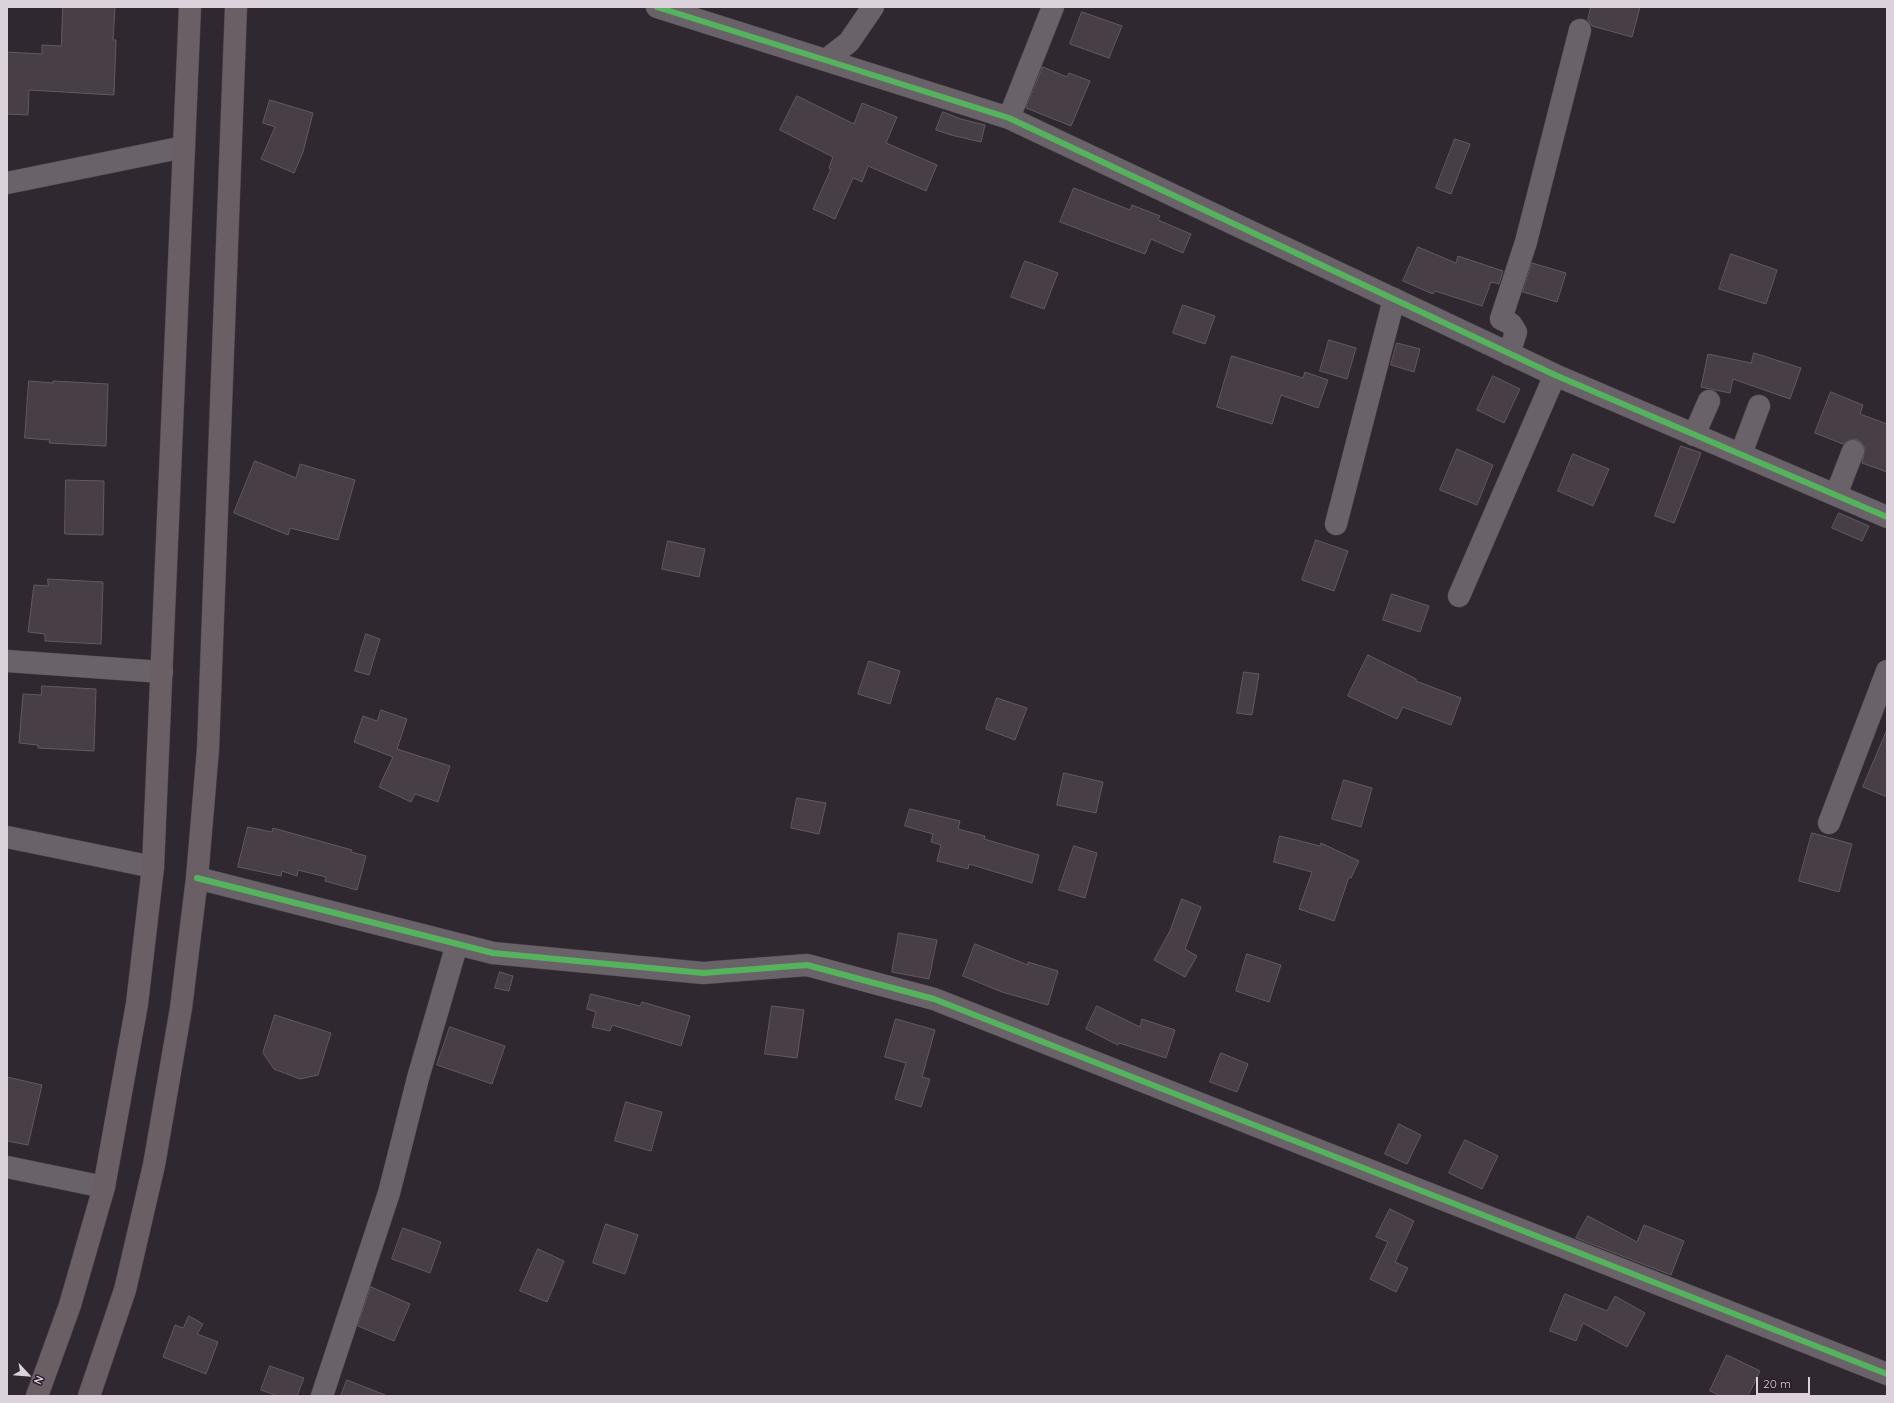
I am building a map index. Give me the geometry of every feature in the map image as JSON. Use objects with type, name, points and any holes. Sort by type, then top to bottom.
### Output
[{"type":"main road","points":[[37,1396],[70,1305],[104,1187],[137,1004],[153,867],[190,7]]},
{"type":"main road","points":[[88,1396],[125,1290],[154,1165],[181,1008],[197,878],[208,749],[236,7]]},
{"type":"street","points":[[657,7],[1009,118],[1555,375],[1887,517]]},
{"type":"street","points":[[826,60],[849,42],[873,7]]},
{"type":"street","points":[[1009,118],[1053,7]]},
{"type":"street","points":[[1509,354],[1516,332],[1511,324],[1501,319],[1526,242],[1580,30]]},
{"type":"street","points":[[7,183],[184,147]]},
{"type":"street","points":[[1336,524],[1394,299]]},
{"type":"street","points":[[1459,596],[1555,375]]},
{"type":"street","points":[[1694,435],[1709,401]]},
{"type":"street","points":[[1741,454],[1758,406]]},
{"type":"street","points":[[1836,495],[1853,451]]},
{"type":"street","points":[[7,660],[162,672]]},
{"type":"street","points":[[1829,823],[1887,671]]},
{"type":"street","points":[[7,837],[153,867]]},
{"type":"street","points":[[197,878],[493,953],[703,973],[807,965],[934,999],[1887,1374]]},
{"type":"street","points":[[322,1396],[389,1193],[418,1078],[457,944]]},
{"type":"street","points":[[7,1167],[104,1187]]},
{"type":"building","points":[[63,7],[115,7],[113,40],[116,40],[114,95],[29,90],[28,115],[7,114],[7,52],[42,54],[42,45],[61,46]]},
{"type":"building","points":[[1591,7],[1640,7],[1632,37],[1592,26],[1588,20]]},
{"type":"building","points":[[1082,12],[1122,26],[1109,58],[1070,44]]},
{"type":"building","points":[[1043,67],[1067,77],[1069,73],[1090,81],[1071,126],[1026,108]]},
{"type":"building","points":[[797,96],[854,124],[862,103],[897,117],[886,143],[937,165],[926,191],[868,166],[862,182],[853,178],[835,219],[813,209],[831,169],[829,168],[833,157],[780,130]]},
{"type":"building","points":[[270,100],[313,113],[303,152],[294,173],[261,159],[275,127],[263,123]]},
{"type":"building","points":[[943,112],[961,119],[985,125],[981,142],[936,130]]},
{"type":"building","points":[[1455,139],[1470,144],[1451,194],[1436,188]]},
{"type":"building","points":[[1074,188],[1130,210],[1132,205],[1160,216],[1158,220],[1191,234],[1183,253],[1151,239],[1145,254],[1060,222]]},
{"type":"building","points":[[1418,247],[1456,263],[1458,256],[1503,271],[1499,284],[1491,282],[1482,306],[1435,291],[1433,294],[1403,281]]},
{"type":"building","points":[[1731,254],[1777,270],[1766,304],[1719,289]]},
{"type":"building","points":[[1025,261],[1058,273],[1044,309],[1011,297]]},
{"type":"building","points":[[1532,263],[1566,273],[1557,302],[1523,292]]},
{"type":"building","points":[[1183,305],[1215,316],[1205,344],[1173,333]]},
{"type":"building","points":[[1329,340],[1356,348],[1347,379],[1320,371]]},
{"type":"building","points":[[1397,343],[1420,349],[1414,372],[1391,365]]},
{"type":"building","points":[[1754,353],[1801,368],[1790,399],[1733,379],[1730,393],[1701,387],[1708,354],[1751,363]]},
{"type":"building","points":[[1232,356],[1303,378],[1305,372],[1328,380],[1318,408],[1281,395],[1272,424],[1217,407]]},
{"type":"building","points":[[1493,376],[1520,389],[1504,423],[1477,410]]},
{"type":"building","points":[[29,381],[108,384],[106,446],[49,443],[50,440],[25,438]]},
{"type":"building","points":[[1831,392],[1863,405],[1860,414],[1887,424],[1887,472],[1862,463],[1865,449],[1862,443],[1858,440],[1851,439],[1843,444],[1815,433]]},
{"type":"building","points":[[1681,446],[1701,453],[1674,523],[1655,516]]},
{"type":"building","points":[[1457,449],[1493,465],[1477,505],[1440,490]]},
{"type":"building","points":[[1573,454],[1609,469],[1593,506],[1558,491]]},
{"type":"building","points":[[255,461],[296,478],[300,464],[355,480],[338,540],[290,528],[288,535],[234,513]]},
{"type":"building","points":[[66,480],[104,481],[103,535],[65,534]]},
{"type":"building","points":[[1839,513],[1869,526],[1862,541],[1832,528]]},
{"type":"building","points":[[1316,540],[1348,551],[1334,591],[1302,580]]},
{"type":"building","points":[[668,541],[705,549],[699,577],[662,569]]},
{"type":"building","points":[[48,579],[103,582],[101,644],[45,641],[45,634],[28,632],[34,585],[48,586]]},
{"type":"building","points":[[1392,594],[1429,606],[1420,632],[1383,620]]},
{"type":"building","points":[[366,634],[380,639],[369,675],[355,671]]},
{"type":"building","points":[[1368,655],[1416,679],[1416,681],[1461,698],[1451,725],[1403,707],[1397,719],[1348,696]]},
{"type":"building","points":[[869,661],[900,671],[890,704],[858,694]]},
{"type":"building","points":[[1244,672],[1259,674],[1252,715],[1237,713]]},
{"type":"building","points":[[42,686],[96,689],[94,751],[38,748],[38,745],[19,743],[23,694],[41,695]]},
{"type":"building","points":[[997,698],[1027,708],[1015,740],[986,729]]},
{"type":"building","points":[[381,710],[407,719],[397,749],[450,766],[438,802],[415,794],[411,802],[379,787],[393,757],[354,742],[363,716],[377,721]]},
{"type":"building","points":[[1887,730],[1887,797],[1863,787]]},
{"type":"building","points":[[1064,773],[1103,782],[1096,813],[1057,805]]},
{"type":"building","points":[[1344,780],[1372,788],[1361,827],[1332,819]]},
{"type":"building","points":[[797,798],[826,803],[819,834],[791,828]]},
{"type":"building","points":[[910,809],[960,821],[958,829],[985,836],[984,839],[1039,855],[1032,883],[969,864],[968,869],[937,861],[941,845],[931,842],[933,834],[905,826]]},
{"type":"building","points":[[248,827],[272,832],[273,828],[352,850],[351,852],[366,856],[357,890],[325,881],[326,877],[298,870],[297,876],[282,871],[281,876],[238,867]]},
{"type":"building","points":[[1812,833],[1852,844],[1839,892],[1799,881]]},
{"type":"building","points":[[1280,836],[1320,846],[1321,843],[1359,861],[1351,878],[1349,877],[1334,921],[1299,909],[1312,872],[1274,862]]},
{"type":"building","points":[[1074,846],[1097,853],[1085,898],[1059,890]]},
{"type":"building","points":[[1182,899],[1201,907],[1185,949],[1197,956],[1185,977],[1154,960],[1170,931]]},
{"type":"building","points":[[899,933],[937,940],[929,979],[892,972]]},
{"type":"building","points":[[975,944],[1028,965],[1028,962],[1058,971],[1048,1005],[1002,992],[963,976]]},
{"type":"building","points":[[1247,954],[1281,965],[1269,1002],[1236,991]]},
{"type":"building","points":[[500,972],[513,976],[509,991],[495,988]]},
{"type":"building","points":[[591,994],[640,1006],[642,1002],[690,1016],[681,1046],[612,1025],[610,1031],[592,1027],[596,1012],[587,1009]]},
{"type":"building","points":[[772,1006],[804,1010],[797,1058],[765,1054]]},
{"type":"building","points":[[1097,1006],[1140,1027],[1142,1019],[1175,1030],[1166,1058],[1119,1043],[1118,1045],[1086,1029]]},
{"type":"building","points":[[275,1015],[331,1033],[318,1075],[300,1079],[274,1069],[263,1053]]},
{"type":"building","points":[[896,1019],[935,1030],[922,1077],[930,1079],[921,1107],[895,1099],[906,1063],[885,1057]]},
{"type":"building","points":[[450,1027],[505,1046],[492,1084],[437,1065]]},
{"type":"building","points":[[1221,1053],[1248,1064],[1237,1092],[1210,1082]]},
{"type":"building","points":[[7,1077],[42,1085],[28,1145],[7,1141]]},
{"type":"building","points":[[626,1102],[662,1112],[651,1151],[615,1141]]},
{"type":"building","points":[[1399,1124],[1421,1135],[1407,1164],[1385,1154]]},
{"type":"building","points":[[1465,1140],[1498,1156],[1482,1189],[1449,1173]]},
{"type":"building","points":[[1390,1209],[1414,1221],[1395,1262],[1408,1268],[1396,1292],[1370,1279],[1388,1242],[1376,1237]]},
{"type":"building","points":[[1588,1216],[1637,1242],[1644,1225],[1684,1241],[1671,1275],[1576,1238]]},
{"type":"building","points":[[606,1224],[638,1235],[625,1274],[593,1263]]},
{"type":"building","points":[[403,1228],[441,1242],[430,1273],[392,1259]]},
{"type":"building","points":[[538,1249],[564,1261],[547,1302],[520,1291]]},
{"type":"building","points":[[371,1287],[410,1304],[394,1341],[358,1326]]},
{"type":"building","points":[[1565,1294],[1607,1311],[1615,1296],[1645,1313],[1627,1347],[1583,1323],[1576,1341],[1550,1331]]},
{"type":"building","points":[[189,1316],[203,1324],[197,1334],[218,1342],[206,1374],[163,1357],[175,1325],[183,1328]]},
{"type":"building","points":[[1727,1355],[1760,1371],[1748,1396],[1721,1396],[1710,1391]]},
{"type":"building","points":[[270,1366],[304,1378],[297,1396],[278,1396],[261,1390]]},
{"type":"building","points":[[347,1380],[385,1395],[385,1396],[341,1396]]},
{"type":"cycle path","points":[[657,7],[1009,118],[1555,375],[1887,517]]},
{"type":"cycle path","points":[[197,878],[493,953],[703,973],[807,965],[934,999],[1887,1374]]}]
